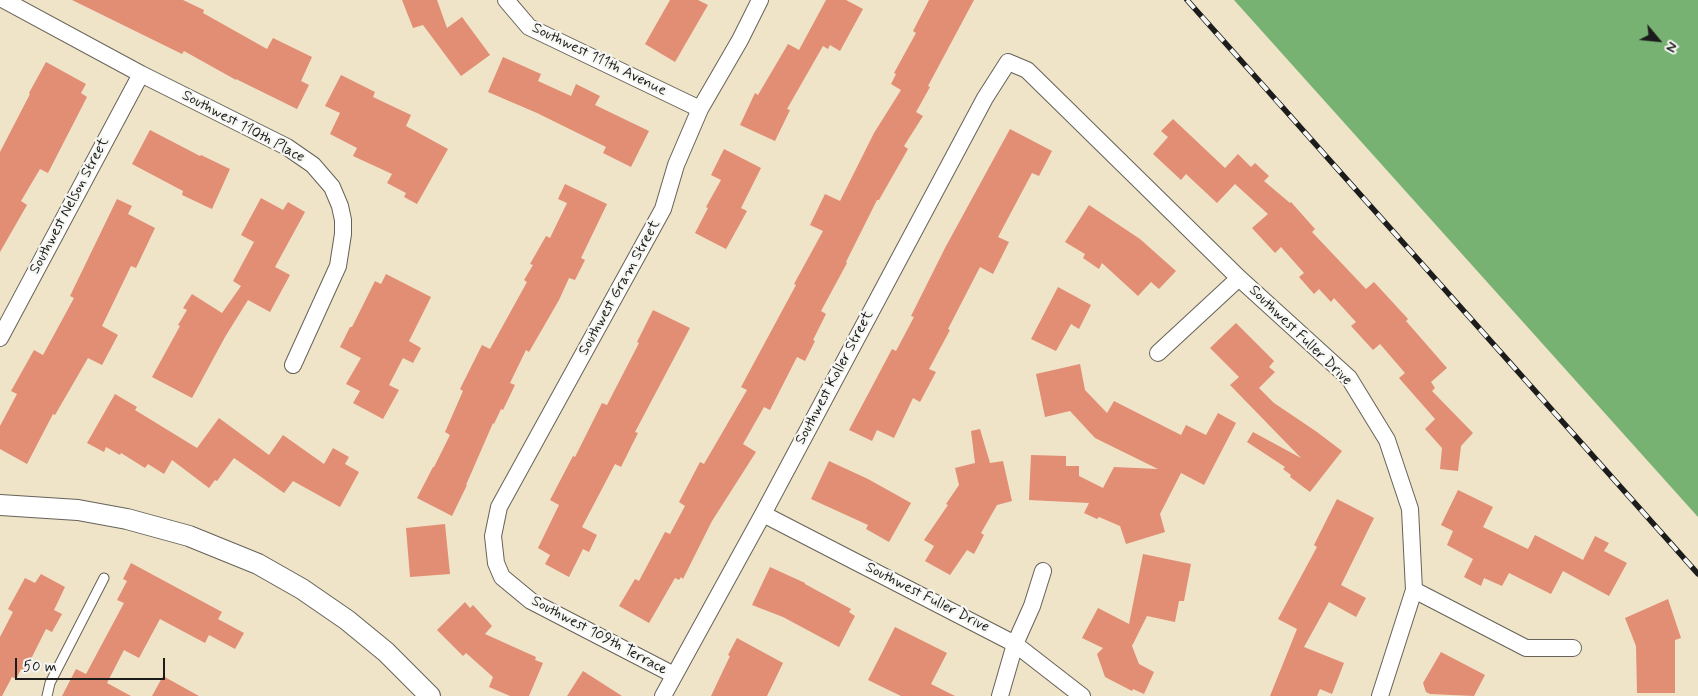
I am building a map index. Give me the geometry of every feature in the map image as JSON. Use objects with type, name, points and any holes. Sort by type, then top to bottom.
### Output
[{"type":"street","name":"Southwest 110th Place","points":[[4,0],[141,74],[287,147],[313,165],[332,187],[340,206],[343,220],[344,234],[338,266],[293,365]]},
{"type":"street","name":"Southwest 111th Avenue","points":[[506,0],[529,26],[700,109]]},
{"type":"street","name":"Southwest Gram Street","points":[[502,577],[496,563],[493,536],[499,507],[663,209],[676,165],[700,109],[740,40],[760,0]]},
{"type":"street","name":"Southwest Fuller Drive","points":[[1008,62],[1027,70],[1239,278],[1349,378],[1386,440],[1410,508],[1414,590],[1380,696]]},
{"type":"street","name":"Southwest Koller Street","points":[[663,696],[763,514],[985,98],[1008,62]]},
{"type":"street","name":"Southwest Nelson Street","points":[[0,338],[141,74]]},
{"type":"street","points":[[1158,353],[1239,278]]},
{"type":"street","points":[[0,505],[78,510],[128,519],[190,536],[258,564],[302,589],[347,620],[386,652],[430,696]]},
{"type":"street","name":"Southwest Fuller Drive","points":[[763,514],[1014,644],[1082,696]]},
{"type":"street","points":[[1000,696],[1014,644],[1032,606],[1043,571]]},
{"type":"street","name":"Southwest 109th Terrace","points":[[502,577],[531,601],[674,675]]},
{"type":"street","points":[[1414,590],[1526,648],[1573,648]]},
{"type":"lane","points":[[47,696],[50,683],[104,578]]},
{"type":"green space","points":[[1234,0],[1698,0],[1698,517]]},
{"type":"building","points":[[72,0],[183,0],[204,10],[203,13],[267,49],[273,38],[312,57],[301,81],[309,85],[297,109],[236,80],[184,51],[182,54]]},
{"type":"building","points":[[402,0],[437,0],[447,28],[462,17],[490,55],[461,76],[423,25],[413,28]]},
{"type":"building","points":[[670,0],[698,0],[708,5],[675,62],[645,44]]},
{"type":"building","points":[[826,0],[846,0],[863,9],[840,51],[830,45],[828,49],[823,46],[787,109],[790,110],[775,141],[740,125],[755,93],[758,95],[788,44],[799,50]]},
{"type":"building","points":[[929,0],[974,0],[916,112],[923,116],[904,146],[908,149],[879,200],[877,200],[847,263],[821,311],[826,314],[805,361],[797,357],[770,410],[764,407],[743,444],[756,452],[712,521],[683,579],[681,577],[679,580],[675,578],[649,623],[619,606],[635,579],[639,581],[665,532],[670,534],[685,506],[679,502],[700,462],[704,464],[747,390],[741,387],[823,231],[810,225],[825,194],[840,201],[874,133],[901,90],[891,84],[896,74],[894,73],[916,33],[913,31]]},
{"type":"building","points":[[503,57],[541,74],[538,81],[571,96],[576,84],[600,96],[595,105],[649,131],[631,167],[603,153],[606,147],[537,113],[488,92]]},
{"type":"building","points":[[46,62],[86,84],[81,93],[87,97],[48,173],[40,169],[21,201],[27,205],[0,252],[0,152]]},
{"type":"building","points":[[341,75],[375,92],[373,97],[411,115],[406,126],[448,149],[417,204],[404,197],[406,193],[387,183],[392,174],[353,156],[357,148],[330,134],[340,113],[325,106]]},
{"type":"building","points":[[1173,119],[1225,168],[1238,154],[1251,167],[1255,163],[1269,176],[1264,181],[1291,202],[1315,229],[1312,232],[1366,289],[1374,282],[1408,319],[1406,321],[1447,368],[1431,382],[1435,388],[1432,391],[1473,433],[1461,446],[1458,471],[1440,469],[1442,448],[1425,429],[1435,419],[1399,378],[1405,373],[1380,344],[1373,350],[1351,326],[1356,322],[1334,298],[1331,302],[1319,289],[1314,294],[1299,277],[1304,273],[1281,247],[1275,253],[1252,228],[1268,214],[1235,184],[1217,203],[1186,174],[1181,180],[1153,154],[1168,137],[1161,131]]},
{"type":"building","points":[[1010,129],[1052,151],[1039,176],[1032,173],[998,237],[1009,242],[993,274],[980,267],[929,369],[936,372],[920,402],[913,398],[894,438],[877,430],[872,441],[849,430],[892,349],[896,351],[914,317],[911,316],[945,248]]},
{"type":"building","points":[[150,130],[230,169],[212,209],[182,195],[183,191],[132,164]]},
{"type":"building","points":[[724,149],[761,168],[741,208],[747,211],[726,249],[695,233],[708,208],[706,207],[721,180],[711,175]]},
{"type":"building","points":[[565,184],[607,204],[581,258],[585,260],[575,280],[569,278],[559,300],[529,352],[526,350],[510,383],[515,385],[503,410],[501,409],[493,423],[452,516],[417,498],[450,435],[445,432],[463,391],[460,389],[482,345],[490,349],[527,282],[524,280],[533,265],[530,264],[546,236],[550,238],[567,203],[558,199]]},
{"type":"building","points":[[261,198],[283,210],[288,202],[305,212],[275,267],[290,275],[270,312],[248,300],[225,337],[192,398],[152,377],[180,326],[178,325],[187,310],[183,308],[192,294],[222,313],[241,286],[233,281],[254,242],[241,235]]},
{"type":"building","points":[[117,199],[132,206],[128,214],[155,228],[136,268],[131,266],[102,326],[118,335],[102,365],[88,358],[55,415],[53,414],[27,464],[0,449],[0,426],[17,394],[11,391],[34,350],[43,355],[74,298],[70,296]]},
{"type":"building","points":[[1089,205],[1140,239],[1176,271],[1159,289],[1151,282],[1138,296],[1102,263],[1099,269],[1083,258],[1085,254],[1065,242]]},
{"type":"building","points":[[386,274],[431,297],[409,341],[421,348],[413,363],[403,358],[389,385],[399,390],[383,419],[353,403],[360,391],[346,384],[361,358],[340,347],[375,281],[381,284]]},
{"type":"building","points":[[1058,287],[1091,305],[1079,329],[1071,324],[1056,351],[1031,339]]},
{"type":"building","points":[[653,310],[690,328],[635,432],[638,433],[621,467],[615,464],[582,527],[597,535],[589,552],[583,549],[569,577],[545,564],[550,555],[538,548],[559,505],[550,500],[573,456],[575,457],[602,403],[607,405],[639,343],[637,342]]},
{"type":"building","points":[[1236,323],[1274,361],[1269,367],[1275,372],[1259,388],[1274,403],[1342,451],[1310,492],[1290,477],[1291,475],[1283,469],[1285,467],[1247,442],[1253,432],[1301,458],[1230,385],[1239,377],[1210,348]]},
{"type":"building","points":[[1080,364],[1085,390],[1107,413],[1114,401],[1181,435],[1186,425],[1206,435],[1218,413],[1236,423],[1204,485],[1181,473],[1160,514],[1165,532],[1126,544],[1120,526],[1084,513],[1089,503],[1029,500],[1031,455],[1066,456],[1066,466],[1079,466],[1079,476],[1103,488],[1114,467],[1158,469],[1095,438],[1070,411],[1045,417],[1036,374]]},
{"type":"building","points":[[115,394],[137,407],[135,410],[197,448],[219,418],[269,455],[283,435],[324,464],[333,448],[349,457],[345,464],[359,472],[340,507],[293,481],[284,493],[234,458],[217,481],[215,480],[209,488],[172,460],[164,474],[148,464],[145,468],[121,453],[120,455],[106,447],[104,452],[87,443]]},
{"type":"building","points":[[980,429],[990,463],[1003,461],[1012,501],[997,505],[981,533],[984,535],[974,554],[967,550],[950,575],[925,561],[934,546],[924,540],[959,485],[955,468],[975,463],[971,431]]},
{"type":"building","points":[[829,461],[868,479],[911,503],[889,542],[866,529],[868,525],[811,499]]},
{"type":"building","points":[[1458,490],[1493,507],[1483,527],[1528,549],[1535,535],[1583,560],[1595,536],[1609,543],[1604,551],[1627,563],[1609,596],[1563,571],[1551,594],[1509,573],[1502,586],[1484,578],[1481,586],[1464,577],[1473,559],[1447,545],[1453,531],[1441,525]]},
{"type":"building","points":[[1337,499],[1374,518],[1341,585],[1366,598],[1356,617],[1329,602],[1304,647],[1344,663],[1332,694],[1320,689],[1317,696],[1270,696],[1297,629],[1278,619],[1317,547],[1314,545]]},
{"type":"building","points":[[445,524],[450,574],[410,577],[406,528]]},
{"type":"building","points":[[1143,554],[1191,564],[1184,601],[1179,601],[1175,622],[1147,616],[1132,646],[1139,664],[1154,672],[1144,694],[1133,689],[1132,691],[1105,677],[1097,654],[1103,648],[1082,638],[1098,608],[1129,624]]},
{"type":"building","points":[[131,563],[222,612],[218,619],[244,633],[235,649],[209,635],[205,643],[160,619],[139,658],[124,650],[107,683],[131,696],[62,696],[76,669],[86,674],[124,603],[117,600],[127,581],[123,579]]},
{"type":"building","points":[[770,567],[805,583],[851,609],[849,612],[855,616],[839,647],[783,617],[752,605]]},
{"type":"building","points":[[41,574],[65,587],[54,610],[62,614],[52,632],[46,629],[25,671],[21,669],[16,679],[12,677],[2,696],[0,696],[0,637],[13,612],[8,609],[25,578],[35,583]]},
{"type":"building","points":[[1668,599],[1681,638],[1675,640],[1675,693],[1637,693],[1636,646],[1625,618]]},
{"type":"building","points":[[465,602],[470,608],[473,605],[492,626],[485,634],[536,657],[535,660],[543,663],[529,696],[510,696],[489,687],[493,677],[466,653],[463,656],[437,630]]},
{"type":"building","points":[[895,627],[947,653],[931,684],[955,696],[901,696],[868,680]]},
{"type":"building","points":[[737,638],[783,663],[767,696],[711,696]]},
{"type":"building","points":[[1441,652],[1485,675],[1474,696],[1430,694],[1426,692],[1423,683]]},
{"type":"building","points":[[583,671],[622,696],[567,696]]},
{"type":"building","points":[[163,676],[199,696],[152,696]]},
{"type":"railway","points":[[1187,0],[1698,574]]}]
